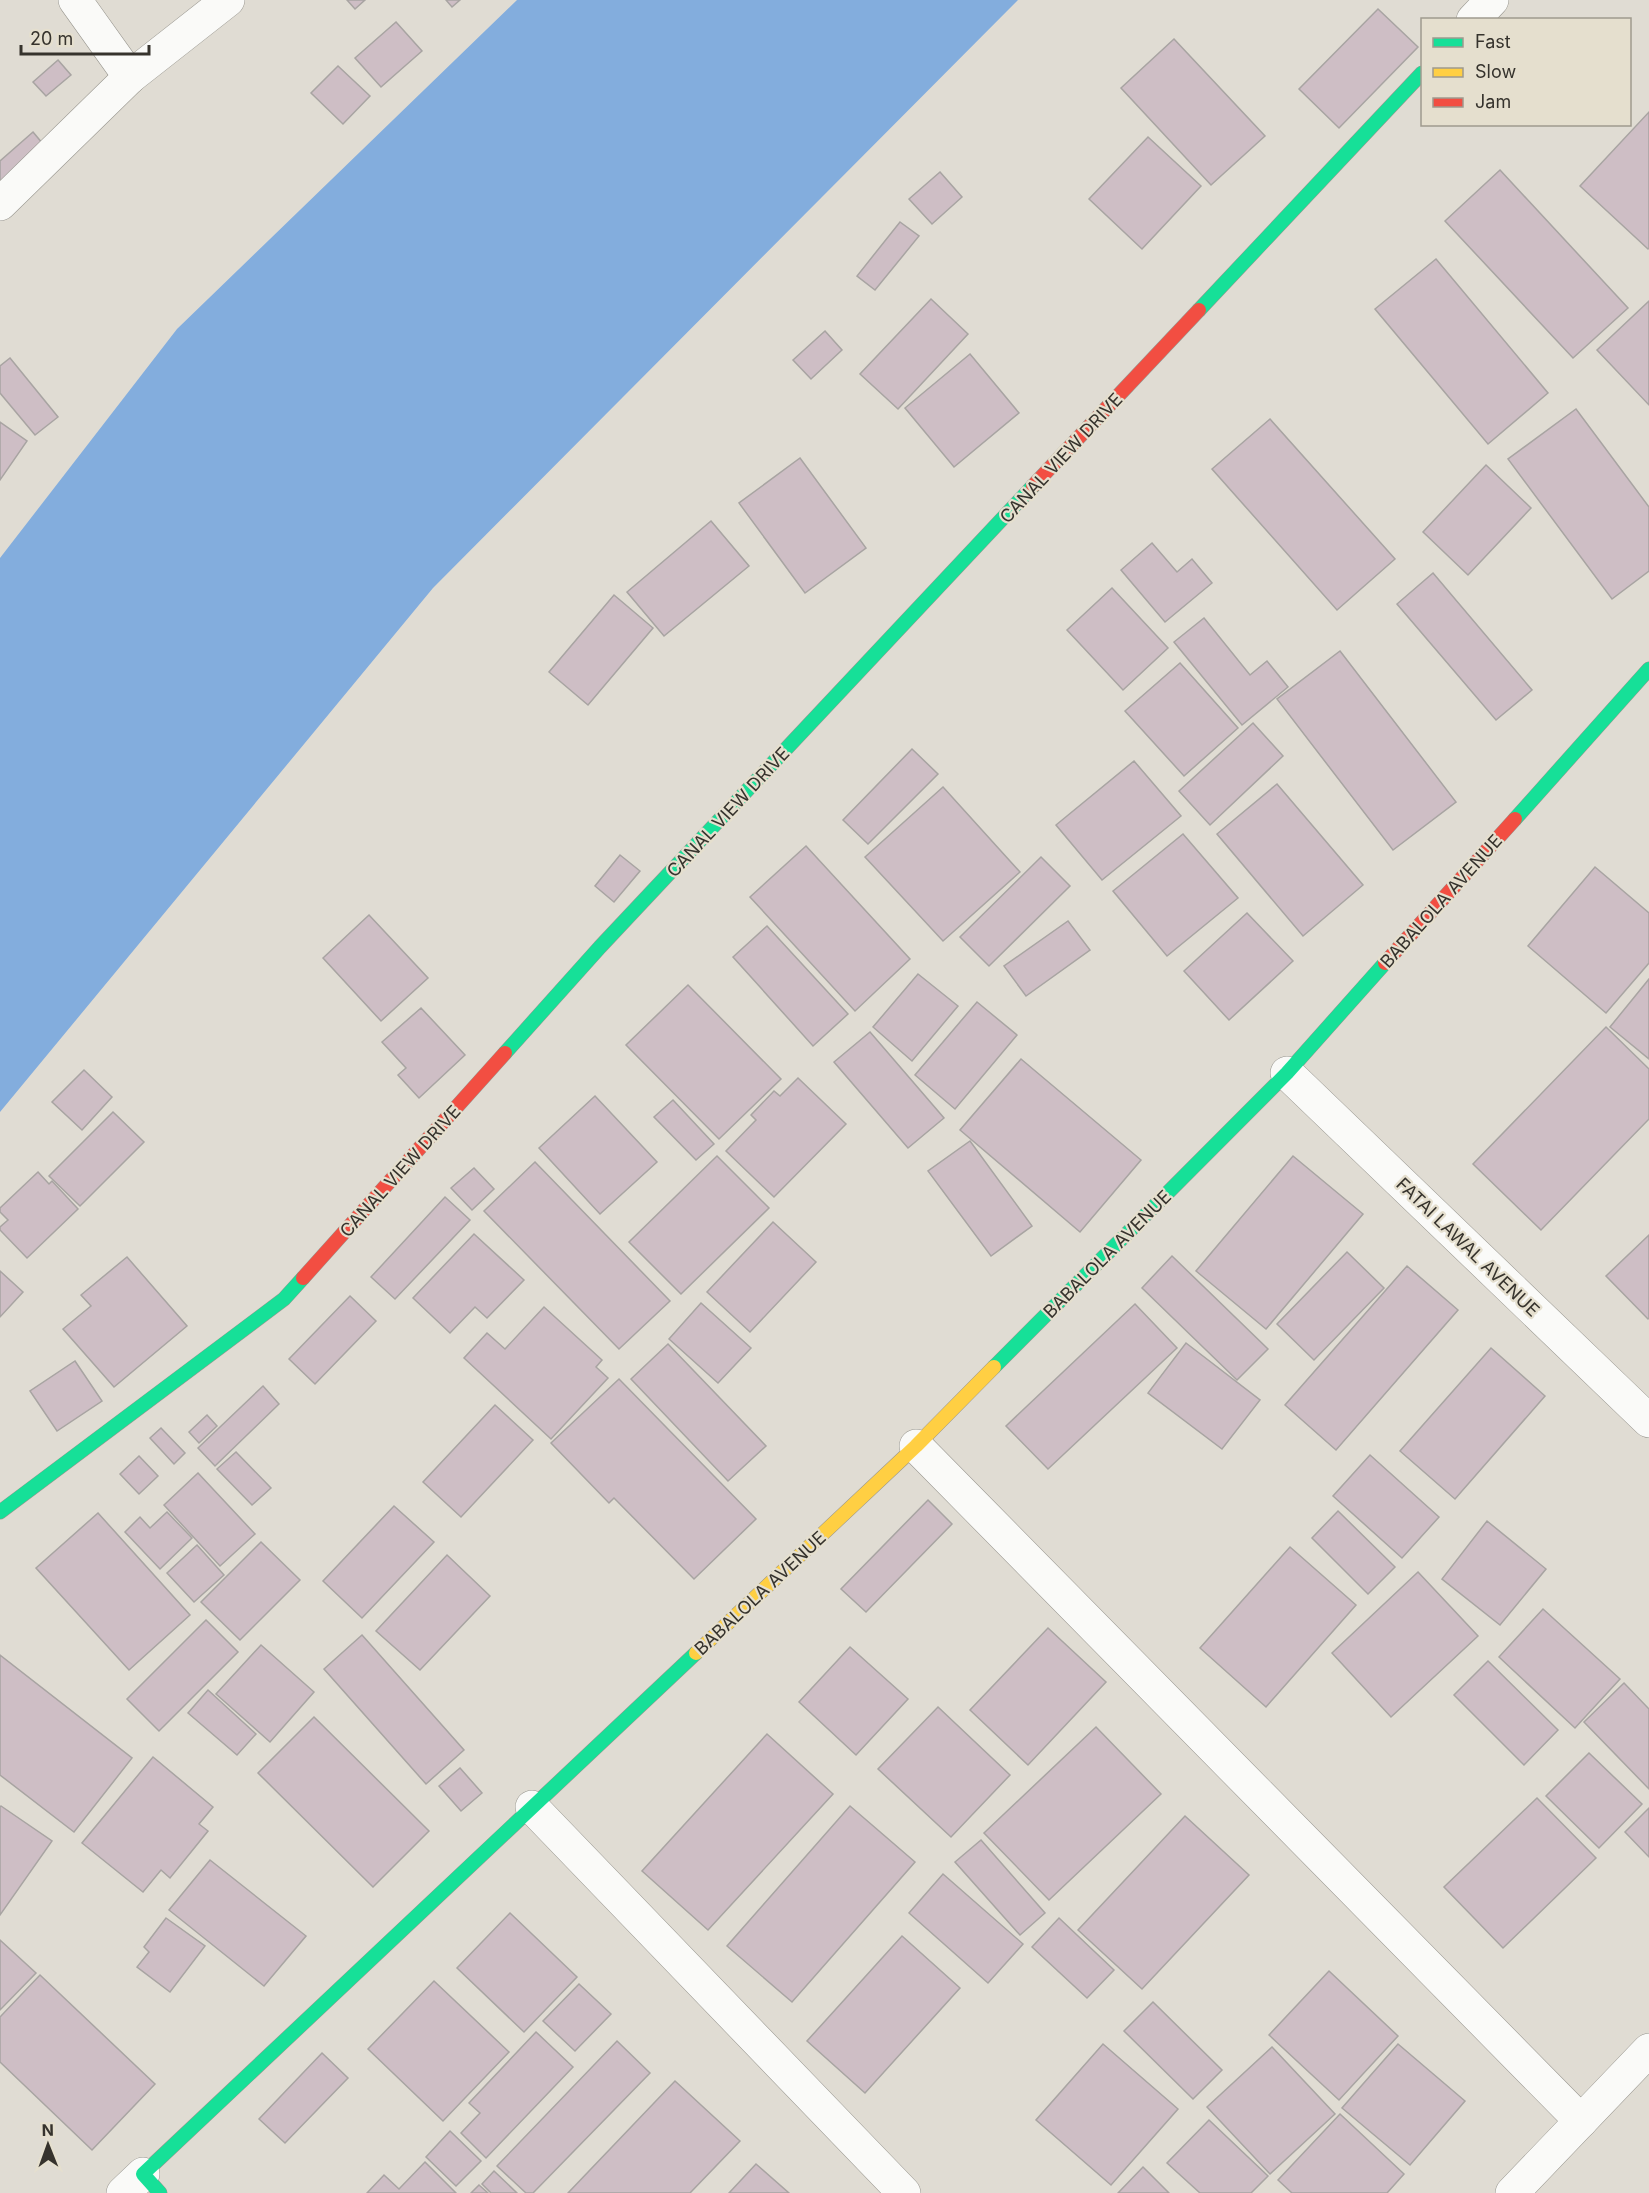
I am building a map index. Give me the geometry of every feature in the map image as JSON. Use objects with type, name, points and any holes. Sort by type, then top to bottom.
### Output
[{"type":"street","points":[[75,0],[130,77]]},
{"type":"street","points":[[0,204],[130,77],[228,0]]},
{"type":"street","points":[[1475,18],[1492,0]]},
{"type":"street","name":"CANAL VIEW DRIVE","points":[[0,1512],[284,1299],[600,947],[1421,74]]},
{"type":"street","name":"BABALOLA AVENUE","points":[[142,2186],[532,1807],[916,1446],[1287,1073],[1648,672]]},
{"type":"street","name":"FATAI LAWAL AVENUE","points":[[1287,1073],[1649,1421]]},
{"type":"street","points":[[916,1446],[1581,2121]]},
{"type":"street","points":[[532,1807],[904,2193]]},
{"type":"street","points":[[1512,2193],[1649,2050]]},
{"type":"water","points":[[517,0],[1018,0],[433,588],[0,1112],[0,558],[177,329]]},
{"type":"building","points":[[347,0],[365,0],[355,9]]},
{"type":"building","points":[[446,0],[460,0],[452,7]]},
{"type":"building","points":[[1378,9],[1418,47],[1339,128],[1299,89]]},
{"type":"building","points":[[396,22],[422,51],[381,87],[355,58]]},
{"type":"building","points":[[1174,39],[1265,136],[1211,185],[1121,88]]},
{"type":"building","points":[[58,60],[71,75],[46,96],[33,82]]},
{"type":"building","points":[[338,66],[370,96],[343,124],[311,93]]},
{"type":"building","points":[[1649,112],[1649,248],[1648,249],[1580,186]]},
{"type":"building","points":[[33,132],[43,144],[0,182],[0,161]]},
{"type":"building","points":[[1148,137],[1201,186],[1142,249],[1089,199]]},
{"type":"building","points":[[1500,170],[1628,308],[1573,358],[1445,221]]},
{"type":"building","points":[[940,172],[962,197],[932,224],[909,199]]},
{"type":"building","points":[[900,222],[919,236],[875,290],[857,276]]},
{"type":"building","points":[[1436,259],[1548,393],[1488,444],[1375,309]]},
{"type":"building","points":[[931,299],[968,334],[898,409],[860,374]]},
{"type":"building","points":[[1649,301],[1649,405],[1597,350]]},
{"type":"building","points":[[825,331],[842,350],[811,379],[793,360]]},
{"type":"building","points":[[970,354],[1019,413],[954,467],[905,408]]},
{"type":"building","points":[[10,358],[58,417],[35,435],[0,393],[0,366]]},
{"type":"building","points":[[1576,409],[1649,507],[1649,571],[1612,599],[1508,459]]},
{"type":"building","points":[[1270,419],[1395,559],[1337,610],[1212,469]]},
{"type":"building","points":[[0,422],[27,441],[0,480]]},
{"type":"building","points":[[800,458],[866,548],[805,593],[739,503]]},
{"type":"building","points":[[1486,465],[1531,508],[1468,575],[1423,532]]},
{"type":"building","points":[[711,521],[749,566],[664,636],[627,592]]},
{"type":"building","points":[[1152,543],[1177,572],[1192,559],[1212,583],[1165,622],[1121,570]]},
{"type":"building","points":[[1433,573],[1532,690],[1496,720],[1397,604]]},
{"type":"building","points":[[1112,588],[1168,648],[1123,690],[1067,630]]},
{"type":"building","points":[[614,595],[653,628],[588,705],[549,672]]},
{"type":"building","points":[[1204,618],[1250,675],[1267,661],[1288,687],[1242,725],[1174,642]]},
{"type":"building","points":[[1340,651],[1456,802],[1393,850],[1277,699]]},
{"type":"building","points":[[1180,663],[1238,728],[1184,776],[1125,711]]},
{"type":"building","points":[[1253,723],[1283,756],[1210,825],[1179,791]]},
{"type":"building","points":[[912,749],[938,774],[868,844],[843,820]]},
{"type":"building","points":[[1134,761],[1181,816],[1102,880],[1056,825]]},
{"type":"building","points":[[1277,784],[1363,885],[1303,936],[1217,834]]},
{"type":"building","points":[[943,787],[1020,872],[943,941],[865,857]]},
{"type":"building","points":[[1183,834],[1238,898],[1167,956],[1113,891]]},
{"type":"building","points":[[806,846],[910,959],[855,1011],[750,897]]},
{"type":"building","points":[[620,855],[640,871],[614,902],[595,886]]},
{"type":"building","points":[[1041,857],[1070,886],[989,966],[960,937]]},
{"type":"building","points":[[1595,867],[1649,913],[1649,963],[1606,1013],[1528,946]]},
{"type":"building","points":[[1247,913],[1293,961],[1229,1020],[1184,971]]},
{"type":"building","points":[[369,915],[428,978],[381,1021],[323,958]]},
{"type":"building","points":[[1068,921],[1090,950],[1026,996],[1004,966]]},
{"type":"building","points":[[767,926],[848,1014],[813,1046],[733,957]]},
{"type":"building","points":[[918,974],[958,1006],[912,1061],[873,1027]]},
{"type":"building","points":[[1649,979],[1649,1059],[1610,1027]]},
{"type":"building","points":[[688,985],[781,1079],[719,1139],[626,1045]]},
{"type":"building","points":[[977,1002],[1017,1035],[955,1109],[915,1075]]},
{"type":"building","points":[[421,1008],[465,1055],[419,1098],[398,1075],[406,1068],[382,1042]]},
{"type":"building","points":[[1606,1027],[1649,1069],[1649,1119],[1541,1230],[1473,1164]]},
{"type":"building","points":[[870,1032],[944,1118],[908,1148],[834,1062]]},
{"type":"building","points":[[1021,1059],[1141,1160],[1080,1232],[960,1130]]},
{"type":"building","points":[[84,1070],[112,1097],[82,1130],[52,1102]]},
{"type":"building","points":[[798,1078],[846,1124],[774,1197],[726,1151],[756,1120],[751,1115],[774,1091],[780,1096]]},
{"type":"building","points":[[595,1096],[657,1162],[600,1214],[539,1148]]},
{"type":"building","points":[[673,1100],[714,1144],[696,1160],[654,1117]]},
{"type":"building","points":[[113,1112],[144,1142],[80,1206],[49,1176]]},
{"type":"building","points":[[970,1141],[1032,1226],[991,1256],[928,1171]]},
{"type":"building","points":[[717,1156],[769,1208],[681,1294],[629,1242]]},
{"type":"building","points":[[1293,1156],[1363,1214],[1266,1329],[1196,1271]]},
{"type":"building","points":[[535,1162],[670,1301],[619,1349],[484,1211]]},
{"type":"building","points":[[474,1168],[494,1189],[472,1210],[451,1188]]},
{"type":"building","points":[[38,1172],[49,1184],[52,1181],[78,1209],[27,1258],[0,1230],[0,1227],[8,1220],[0,1212],[0,1208]]},
{"type":"building","points":[[445,1197],[470,1220],[395,1299],[371,1277]]},
{"type":"building","points":[[773,1222],[816,1262],[750,1332],[707,1292]]},
{"type":"building","points":[[474,1234],[524,1280],[487,1318],[475,1307],[450,1333],[413,1298]]},
{"type":"building","points":[[1649,1235],[1649,1318],[1648,1319],[1606,1276]]},
{"type":"building","points":[[1347,1252],[1384,1288],[1314,1360],[1277,1324]]},
{"type":"building","points":[[1172,1256],[1268,1349],[1237,1380],[1142,1288]]},
{"type":"building","points":[[127,1257],[187,1326],[114,1387],[63,1329],[91,1306],[81,1295]]},
{"type":"building","points":[[1407,1266],[1458,1310],[1336,1450],[1285,1405]]},
{"type":"building","points":[[0,1271],[23,1292],[0,1317]]},
{"type":"building","points":[[350,1296],[376,1321],[315,1384],[289,1359]]},
{"type":"building","points":[[701,1303],[751,1348],[718,1383],[669,1339]]},
{"type":"building","points":[[1135,1304],[1177,1348],[1048,1469],[1006,1426]]},
{"type":"building","points":[[544,1307],[602,1360],[596,1367],[608,1378],[551,1439],[464,1358],[487,1333],[505,1349]]},
{"type":"building","points":[[1186,1343],[1260,1400],[1222,1449],[1148,1393]]},
{"type":"building","points":[[668,1344],[766,1446],[728,1481],[631,1379]]},
{"type":"building","points":[[1491,1348],[1545,1396],[1455,1499],[1400,1451]]},
{"type":"building","points":[[75,1361],[102,1401],[57,1431],[30,1391]]},
{"type":"building","points":[[619,1379],[756,1519],[694,1579],[614,1498],[609,1503],[551,1443]]},
{"type":"building","points":[[263,1386],[279,1404],[215,1466],[198,1448]]},
{"type":"building","points":[[495,1405],[533,1440],[461,1517],[423,1482]]},
{"type":"building","points":[[207,1415],[217,1426],[199,1443],[189,1432]]},
{"type":"building","points":[[161,1428],[185,1453],[174,1464],[150,1438]]},
{"type":"building","points":[[236,1452],[271,1488],[252,1505],[217,1469]]},
{"type":"building","points":[[1370,1455],[1439,1517],[1402,1558],[1333,1496]]},
{"type":"building","points":[[139,1456],[158,1476],[139,1494],[120,1474]]},
{"type":"building","points":[[198,1473],[255,1534],[220,1566],[164,1505]]},
{"type":"building","points":[[928,1500],[952,1524],[866,1612],[841,1589]]},
{"type":"building","points":[[394,1506],[434,1542],[362,1618],[323,1581]]},
{"type":"building","points":[[1338,1511],[1395,1567],[1368,1594],[1312,1538]]},
{"type":"building","points":[[167,1512],[192,1538],[160,1569],[125,1532],[140,1517],[150,1528]]},
{"type":"building","points":[[98,1513],[190,1615],[129,1670],[36,1568]]},
{"type":"building","points":[[1487,1521],[1546,1569],[1500,1625],[1442,1579]]},
{"type":"building","points":[[261,1542],[300,1580],[240,1640],[201,1602]]},
{"type":"building","points":[[197,1545],[224,1575],[194,1602],[167,1573]]},
{"type":"building","points":[[1290,1547],[1356,1605],[1266,1707],[1200,1648]]},
{"type":"building","points":[[447,1555],[490,1596],[420,1670],[376,1631]]},
{"type":"building","points":[[1418,1572],[1478,1636],[1391,1717],[1332,1653]]},
{"type":"building","points":[[1543,1609],[1620,1679],[1575,1728],[1499,1657]]},
{"type":"building","points":[[206,1620],[238,1652],[159,1731],[127,1699]]},
{"type":"building","points":[[1048,1628],[1106,1682],[1028,1765],[970,1710]]},
{"type":"building","points":[[362,1635],[464,1750],[426,1784],[324,1669]]},
{"type":"building","points":[[261,1645],[314,1692],[270,1742],[216,1694]]},
{"type":"building","points":[[850,1647],[908,1699],[856,1755],[799,1702]]},
{"type":"building","points":[[0,1655],[132,1758],[74,1832],[0,1775]]},
{"type":"building","points":[[1488,1661],[1558,1730],[1524,1765],[1454,1695]]},
{"type":"building","points":[[1624,1683],[1649,1709],[1649,1789],[1584,1722]]},
{"type":"building","points":[[208,1690],[256,1734],[237,1755],[188,1713]]},
{"type":"building","points":[[938,1707],[1010,1775],[951,1837],[878,1769]]},
{"type":"building","points":[[314,1717],[429,1831],[373,1887],[258,1773]]},
{"type":"building","points":[[1096,1727],[1161,1794],[1049,1900],[984,1833]]},
{"type":"building","points":[[767,1734],[833,1794],[708,1930],[642,1871]]},
{"type":"building","points":[[1589,1753],[1642,1804],[1599,1848],[1546,1796]]},
{"type":"building","points":[[153,1757],[213,1807],[199,1824],[208,1831],[170,1878],[161,1870],[143,1892],[82,1843]]},
{"type":"building","points":[[460,1768],[482,1793],[461,1811],[439,1786]]},
{"type":"building","points":[[1537,1798],[1596,1858],[1503,1948],[1444,1887]]},
{"type":"building","points":[[850,1806],[915,1862],[792,2002],[727,1946]]},
{"type":"building","points":[[0,1807],[52,1841],[0,1915]]},
{"type":"building","points":[[1649,1808],[1649,1857],[1625,1832]]},
{"type":"building","points":[[1185,1816],[1249,1875],[1142,1989],[1078,1930]]},
{"type":"building","points":[[981,1840],[1045,1913],[1020,1935],[955,1862]]},
{"type":"building","points":[[210,1860],[306,1936],[264,1986],[169,1910]]},
{"type":"building","points":[[943,1874],[1023,1944],[988,1983],[909,1913]]},
{"type":"building","points":[[510,1913],[577,1977],[524,2032],[457,1968]]},
{"type":"building","points":[[166,1918],[205,1946],[170,1992],[137,1967],[149,1952],[144,1947]]},
{"type":"building","points":[[1059,1918],[1114,1970],[1087,1998],[1032,1947]]},
{"type":"building","points":[[902,1936],[960,1988],[865,2093],[807,2041]]},
{"type":"building","points":[[0,1940],[36,1973],[0,2010]]},
{"type":"building","points":[[1329,1971],[1398,2036],[1339,2100],[1269,2035]]},
{"type":"building","points":[[40,1975],[155,2084],[92,2150],[0,2062],[0,2017]]},
{"type":"building","points":[[434,1981],[509,2052],[443,2121],[368,2049]]},
{"type":"building","points":[[579,1984],[611,2014],[575,2051],[543,2021]]},
{"type":"building","points":[[1153,2002],[1222,2070],[1193,2099],[1124,2031]]},
{"type":"building","points":[[536,2032],[573,2067],[486,2158],[461,2133],[480,2113],[469,2103]]},
{"type":"building","points":[[617,2041],[650,2073],[533,2193],[526,2193],[497,2166]]},
{"type":"building","points":[[1103,2044],[1178,2109],[1111,2185],[1036,2120]]},
{"type":"building","points":[[1398,2044],[1465,2101],[1410,2165],[1342,2108]]},
{"type":"building","points":[[1272,2047],[1335,2114],[1270,2174],[1207,2107]]},
{"type":"building","points":[[322,2053],[348,2078],[285,2143],[259,2119]]},
{"type":"building","points":[[675,2081],[740,2141],[690,2193],[568,2193]]},
{"type":"building","points":[[1340,2114],[1404,2174],[1387,2193],[1292,2193],[1278,2180]]},
{"type":"building","points":[[1209,2120],[1268,2176],[1251,2193],[1200,2193],[1167,2163]]},
{"type":"building","points":[[450,2131],[481,2161],[456,2186],[426,2157]]},
{"type":"building","points":[[425,2162],[456,2193],[367,2193],[384,2175],[399,2189]]},
{"type":"building","points":[[756,2164],[789,2193],[729,2193]]},
{"type":"building","points":[[1143,2167],[1169,2193],[1118,2193]]},
{"type":"building","points":[[494,2171],[517,2193],[491,2193],[482,2184]]},
{"type":"building","points":[[479,2185],[488,2193],[471,2193]]},
{"type":"traffic: fast","points":[[1199,310],[1421,74]]},
{"type":"traffic: fast","points":[[505,1053],[600,947],[1033,486]]},
{"type":"traffic: fast","points":[[1515,819],[1649,669]]},
{"type":"traffic: fast","points":[[994,1367],[1287,1073],[1385,963]]},
{"type":"traffic: fast","points":[[0,1512],[284,1299],[303,1278]]},
{"type":"traffic: fast","points":[[160,2193],[143,2174],[696,1653]]},
{"type":"traffic: slow","points":[[696,1653],[916,1446],[994,1367]]},
{"type":"traffic: jam","points":[[1033,486],[1199,310]]},
{"type":"traffic: jam","points":[[1385,963],[1515,819]]},
{"type":"traffic: jam","points":[[303,1278],[505,1053]]}]
